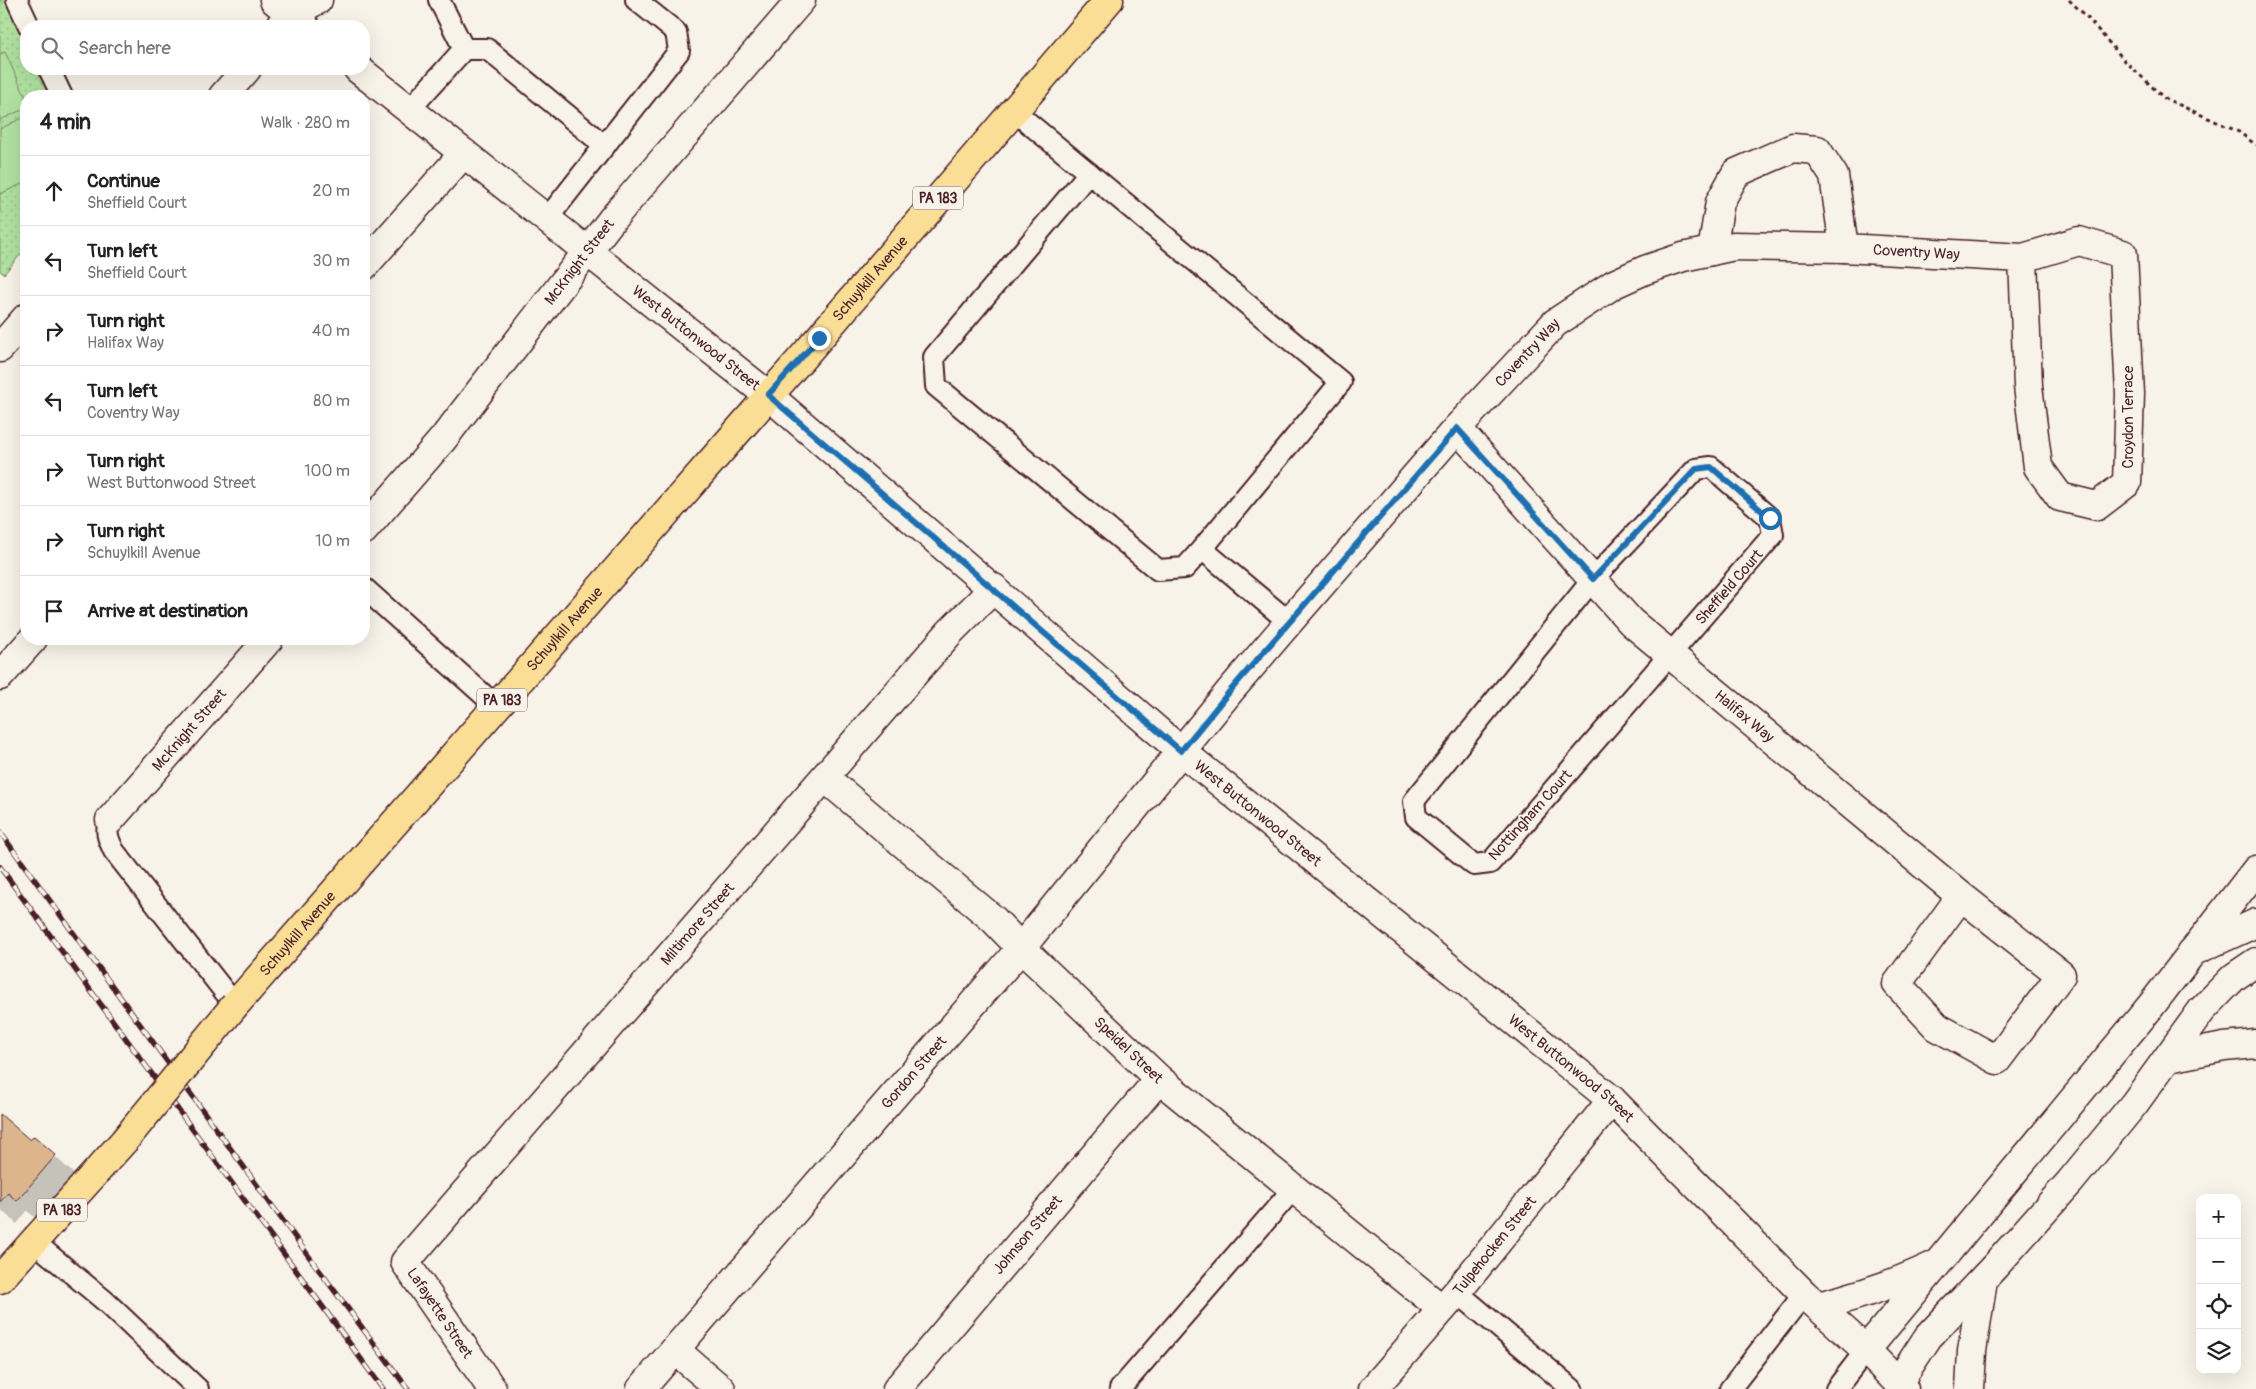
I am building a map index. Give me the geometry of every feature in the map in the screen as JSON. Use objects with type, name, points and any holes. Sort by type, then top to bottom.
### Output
[{"type":"main road","name":"Schuylkill Avenue","points":[[0,1279],[124,1141],[235,1005],[768,395],[1109,0]]},
{"type":"street","points":[[287,17],[318,0]]},
{"type":"street","name":"McKnight Street","points":[[370,523],[443,439],[613,218],[801,0]]},
{"type":"street","points":[[228,90],[242,75]]},
{"type":"street","name":"West Buttonwood Street","points":[[365,75],[768,395],[1181,751],[1612,1100],[1811,1300],[1866,1350],[1899,1387]]},
{"type":"street","points":[[1712,251],[1720,202],[1736,173],[1793,148],[1817,150],[1834,176],[1844,248]]},
{"type":"street","points":[[370,259],[464,153]]},
{"type":"street","name":"Croydon Terrace","points":[[2079,241],[2123,254],[2130,394],[2128,483],[2097,506],[2060,497],[2038,467],[2028,386],[2023,258],[2079,241]]},
{"type":"street","name":"Coventry Way","points":[[1181,751],[1289,622],[1457,428],[1555,323],[1614,284],[1645,270],[1682,258],[1734,246],[1844,248],[2023,258]]},
{"type":"street","name":"Halifax Way","points":[[1457,428],[1631,622],[1961,896],[2061,975],[1997,1060],[1937,1026],[1898,984],[1961,896]]},
{"type":"street","name":"Miltimore Street","points":[[405,1262],[950,632],[994,588]]},
{"type":"street","points":[[0,676],[28,645]]},
{"type":"street","name":"McKnight Street","points":[[110,820],[263,645]]},
{"type":"street","name":"Gordon Street","points":[[641,1389],[1021,948],[1181,751]]},
{"type":"street","name":"Speidel Street","points":[[825,778],[993,920],[1159,1079],[1294,1188],[1450,1300]]},
{"type":"street","points":[[1866,1350],[2150,1007],[2256,870]]},
{"type":"street","points":[[2192,952],[2256,923]]},
{"type":"street","points":[[1899,1387],[1928,1337],[1983,1280],[2070,1182],[2134,1104],[2202,1010],[2234,977],[2256,962]]},
{"type":"street","points":[[2168,1058],[2224,1047],[2256,1044]]},
{"type":"street","name":"Johnson Street","points":[[897,1389],[1159,1079]]},
{"type":"street","name":"Tulpehocken Street","points":[[1373,1389],[1450,1300],[1612,1100]]},
{"type":"street","name":"Lafayette Street","points":[[405,1262],[492,1389]]},
{"type":"street","points":[[1811,1300],[1861,1296],[1901,1281],[1938,1263]]},
{"type":"street","points":[[1970,1389],[1972,1351],[1983,1280]]},
{"type":"street","points":[[675,1350],[721,1389]]},
{"type":"lane","points":[[17,0],[26,20]]},
{"type":"lane","points":[[439,0],[464,49]]},
{"type":"lane","points":[[547,219],[679,51],[676,32],[636,0]]},
{"type":"lane","points":[[409,110],[464,49],[487,49],[605,146]]},
{"type":"lane","points":[[52,75],[59,90]]},
{"type":"lane","points":[[1014,111],[1089,173],[1341,382],[1185,568],[1158,570],[936,386],[934,357],[1089,173]]},
{"type":"lane","name":"Sheffield Court","points":[[1593,579],[1696,469],[1711,467],[1770,518],[1773,535],[1671,655]]},
{"type":"lane","points":[[1202,549],[1289,622]]},
{"type":"lane","name":"Nottingham Court","points":[[1593,579],[1414,801],[1416,817],[1474,865],[1490,863],[1671,655]]},
{"type":"lane","points":[[370,593],[496,706]]},
{"type":"lane","points":[[110,820],[107,827],[108,837],[114,851],[235,1005]]},
{"type":"lane","points":[[1120,1389],[1294,1188]]},
{"type":"lane","points":[[34,1242],[104,1301],[198,1389]]},
{"type":"lane","points":[[1450,1300],[1572,1389]]},
{"type":"lane","points":[[1730,1389],[1811,1300]]},
{"type":"lane","points":[[1836,1389],[1866,1350]]},
{"type":"path","points":[[2069,0],[2086,16],[2125,61],[2164,98],[2239,132],[2256,145]]},
{"type":"green space","points":[[0,0],[6,0],[20,31],[20,75],[41,75],[47,90],[20,90],[20,255],[4,274],[0,271]]},
{"type":"green space","points":[[5,52],[22,90],[20,90],[20,111],[0,120],[0,54]]},
{"type":"green space","points":[[20,119],[20,185],[0,194],[0,129]]},
{"type":"building","points":[[0,1114],[30,1140],[34,1136],[56,1155],[17,1201],[8,1193],[0,1202]]},
{"type":"railway","points":[[0,832],[313,1262],[408,1389]]},
{"type":"railway","points":[[0,867],[383,1389]]},
{"type":"route","points":[[819,338],[768,395],[1181,751],[1230,691],[1457,428],[1593,579],[1696,469],[1711,467],[1770,518]]}]
